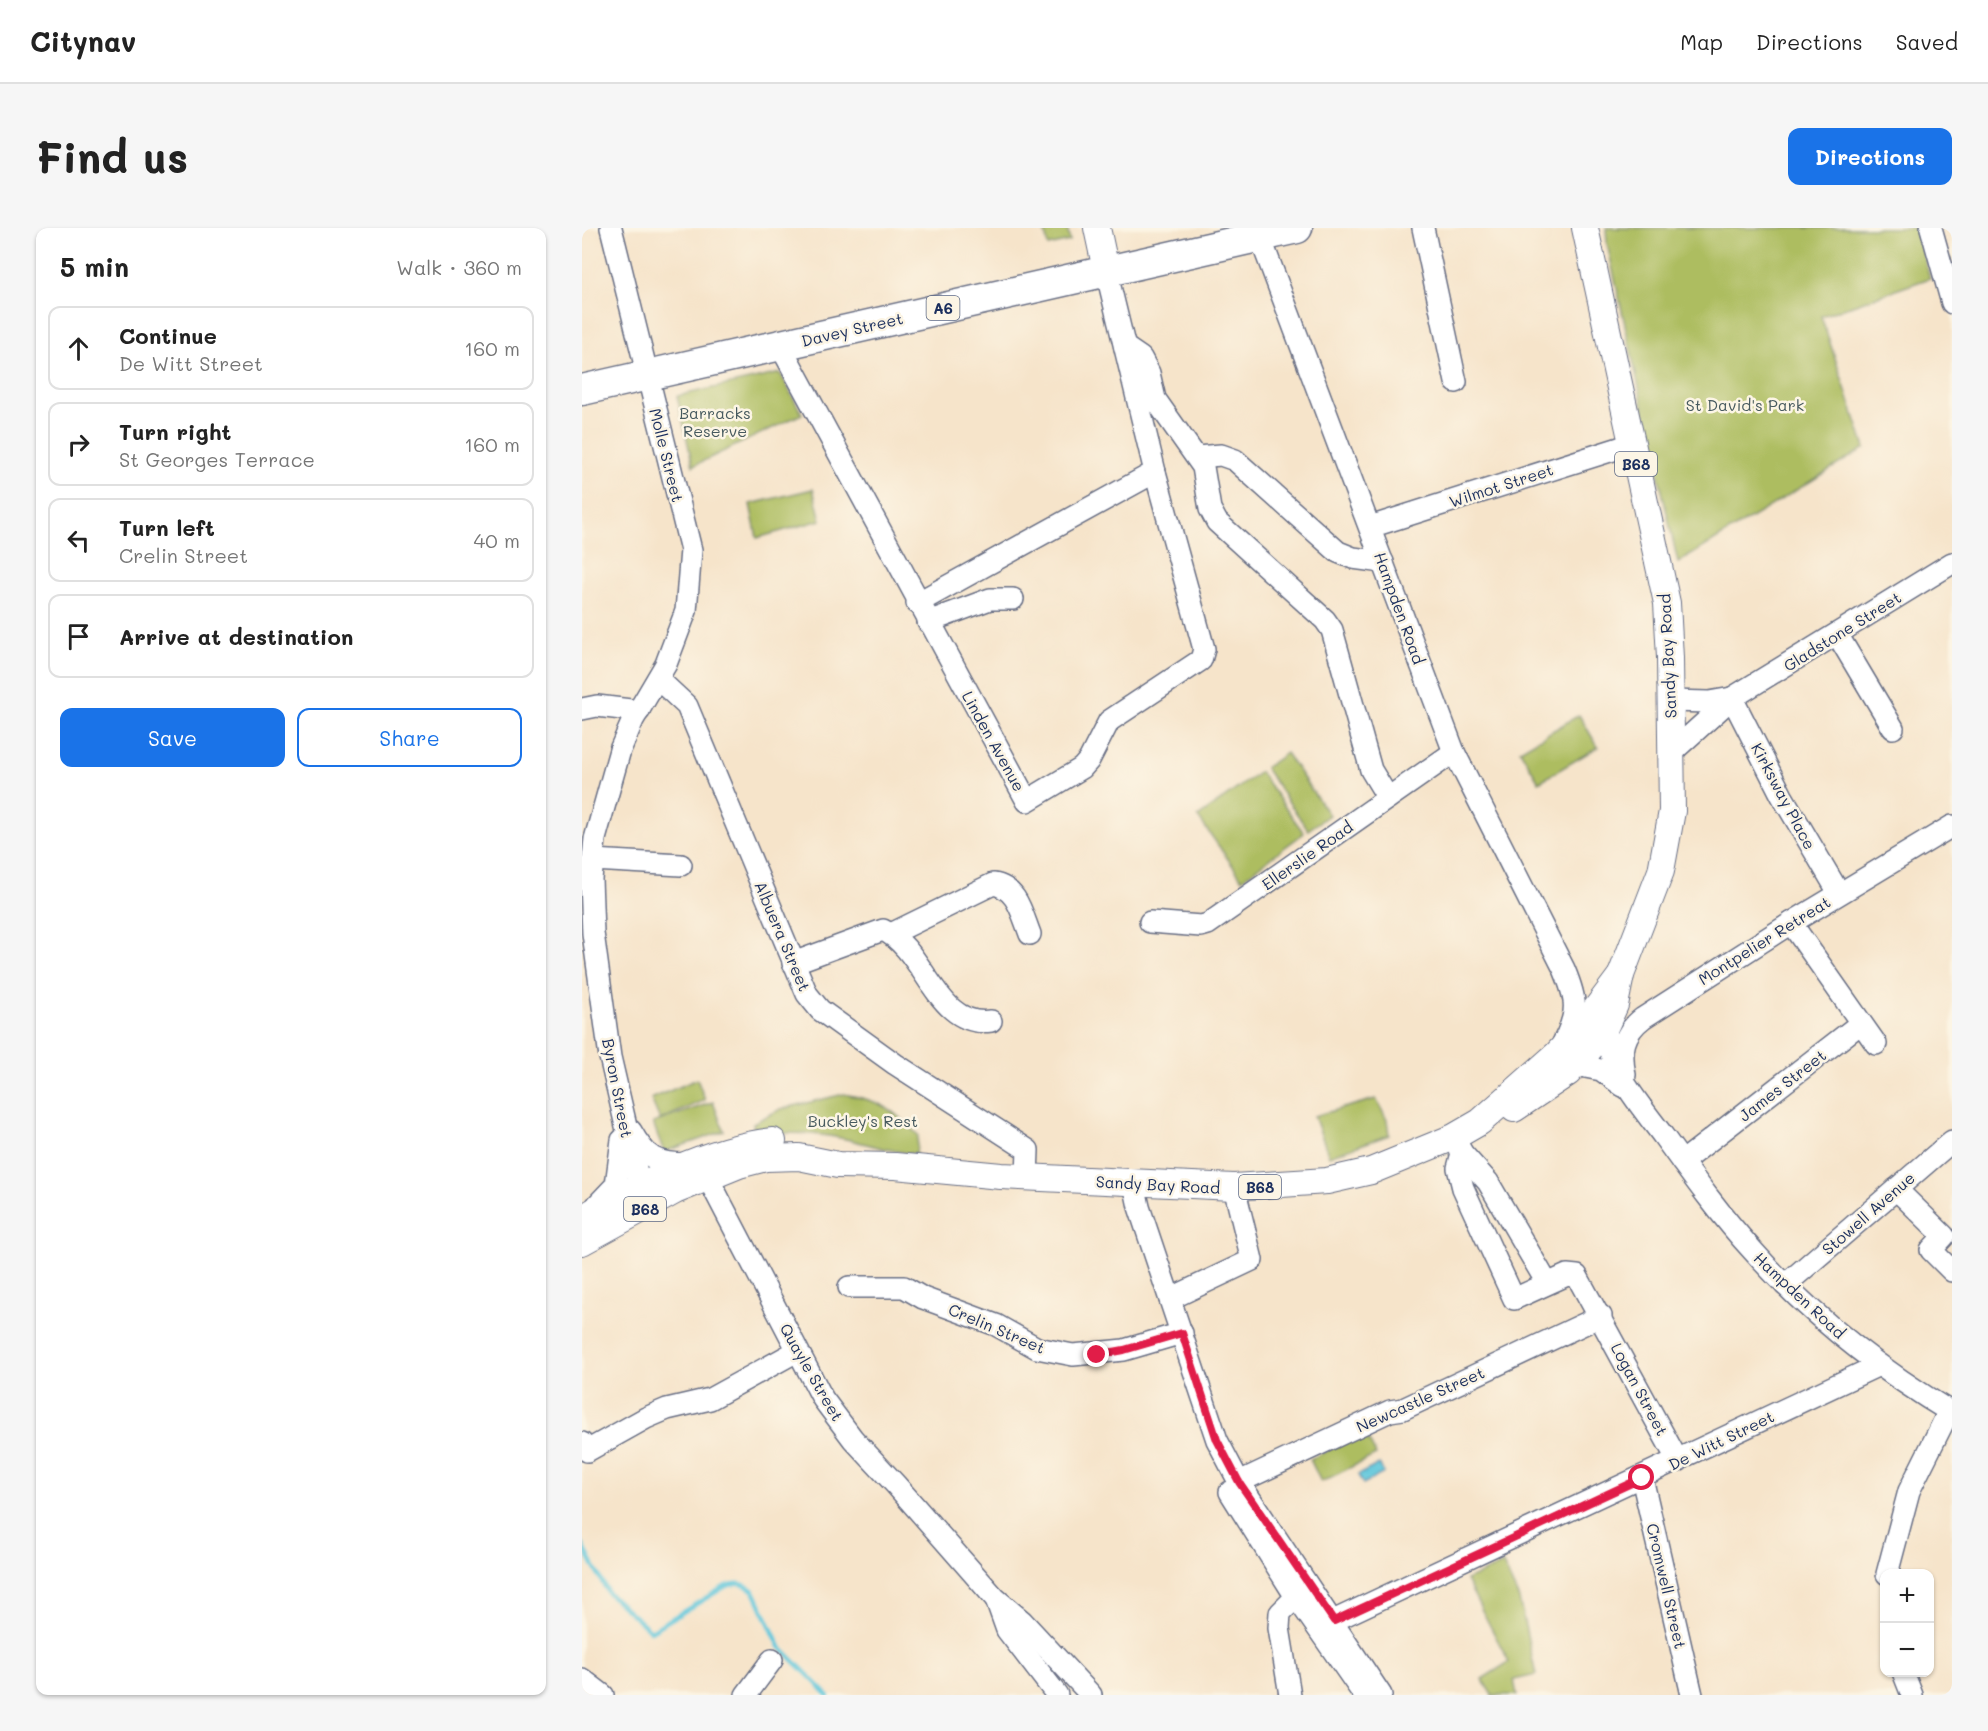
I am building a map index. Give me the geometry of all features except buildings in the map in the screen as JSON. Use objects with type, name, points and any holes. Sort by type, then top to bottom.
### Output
[{"type":"highway","name":"Davey Street","points":[[582,390],[1297,228]]},
{"type":"main road","points":[[1097,228],[1106,270]]},
{"type":"main road","name":"Sandy Bay Road","points":[[582,1217],[643,1197],[699,1171],[766,1158],[799,1157],[838,1165],[896,1166],[1027,1177],[1234,1188],[1327,1181],[1371,1171],[1458,1145],[1480,1122],[1509,1112],[1606,1025],[1615,1005],[1621,975],[1665,857],[1672,811],[1672,752],[1667,603],[1585,228]]},
{"type":"main road","name":"Sandy Bay Road","points":[[1566,1059],[1601,999],[1621,975]]},
{"type":"main road","name":"Sandy Bay Road","points":[[582,1242],[643,1197]]},
{"type":"street","name":"Molle Street","points":[[611,228],[691,550],[686,611],[673,648],[658,680]]},
{"type":"street","points":[[1423,228],[1456,382]]},
{"type":"street","points":[[1930,228],[1952,303]]},
{"type":"street","name":"Hampden Road","points":[[1260,237],[1454,752],[1564,969],[1574,994],[1575,1008],[1566,1059],[1601,1070],[1629,1089]]},
{"type":"street","name":"Linden Avenue","points":[[780,345],[917,603],[1027,801],[1082,768],[1109,721],[1201,660],[1204,649],[1155,472],[1106,270]]},
{"type":"street","points":[[1125,347],[1142,358],[1149,373],[1155,399],[1169,416],[1179,437],[1203,467],[1210,509],[1217,522],[1325,620],[1332,630],[1371,770],[1388,798]]},
{"type":"street","name":"Wilmot Street","points":[[1370,527],[1632,444]]},
{"type":"street","points":[[1197,457],[1221,455],[1235,460],[1338,552],[1353,558],[1383,562]]},
{"type":"street","points":[[917,603],[1155,472]]},
{"type":"street","name":"Gladstone Street","points":[[1672,752],[1732,698],[1952,563]]},
{"type":"street","points":[[928,622],[990,599],[1013,599]]},
{"type":"street","points":[[1837,634],[1863,685],[1893,728]]},
{"type":"street","name":"Byron Street","points":[[643,1197],[610,1057],[593,933],[593,861],[595,839],[620,750],[639,711],[658,680]]},
{"type":"street","name":"Albuera Street","points":[[658,680],[687,706],[807,994],[820,1010],[896,1064],[1028,1150],[1027,1177]]},
{"type":"street","name":"Gladstone Street","points":[[1670,701],[1709,702],[1732,698]]},
{"type":"street","name":"Kirksway Place","points":[[1732,698],[1782,796],[1839,893]]},
{"type":"street","points":[[582,709],[597,706],[639,711]]},
{"type":"street","name":"Ellerslie Road","points":[[1150,922],[1201,926],[1208,924],[1454,752]]},
{"type":"street","name":"Montpelier Retreat","points":[[1629,1089],[1622,1053],[1625,1038],[1634,1025],[1791,922],[1952,826]]},
{"type":"street","points":[[593,861],[681,865]]},
{"type":"street","points":[[891,934],[993,884],[1008,889],[1014,896],[1030,934]]},
{"type":"street","points":[[1791,922],[1875,1044]]},
{"type":"street","points":[[793,963],[875,931],[883,930],[891,934],[961,1018],[978,1022],[991,1021]]},
{"type":"street","name":"Hampden Road","points":[[1564,969],[1586,997],[1601,999]]},
{"type":"street","name":"James Street","points":[[1682,1162],[1860,1023]]},
{"type":"street","name":"Hampden Road","points":[[1606,1025],[1609,1052],[1629,1089],[1682,1162],[1752,1251],[1785,1285],[1879,1365],[1950,1412]]},
{"type":"street","points":[[622,1115],[644,1152],[658,1161],[699,1171]]},
{"type":"street","points":[[582,1217],[616,1185],[620,1167],[622,1115]]},
{"type":"street","name":"Stowell Avenue","points":[[1785,1285],[1952,1141]]},
{"type":"street","points":[[1458,1145],[1499,1201],[1547,1283],[1514,1299],[1463,1188],[1458,1168],[1458,1145]]},
{"type":"street","name":"Quayle Street","points":[[699,1171],[823,1399],[853,1439],[897,1485],[995,1598],[1022,1621],[1091,1695]]},
{"type":"street","points":[[1134,1183],[1217,1440],[1239,1482],[1334,1621],[1381,1695]]},
{"type":"street","points":[[1170,1299],[1252,1260],[1234,1188]]},
{"type":"street","points":[[1896,1189],[1944,1236],[1931,1250],[1952,1271]]},
{"type":"street","points":[[1475,1213],[1499,1201]]},
{"type":"street","points":[[1495,1258],[1524,1243]]},
{"type":"street","name":"Logan Street","points":[[1547,1283],[1567,1275],[1577,1276],[1678,1461]]},
{"type":"street","name":"Crelin Street","points":[[849,1287],[904,1287],[922,1298],[996,1325],[1036,1348],[1073,1355],[1097,1355],[1124,1350],[1182,1333]]},
{"type":"street","name":"Newcastle Street","points":[[1239,1482],[1390,1411],[1403,1409],[1601,1317]]},
{"type":"street","points":[[582,1443],[587,1451],[646,1418],[668,1409],[710,1399],[797,1351]]},
{"type":"street","name":"De Witt Street","points":[[1334,1621],[1879,1365]]},
{"type":"street","points":[[1888,1569],[1910,1491],[1950,1412]]},
{"type":"street","points":[[1217,1440],[1223,1480],[1296,1597],[1364,1695]]},
{"type":"street","name":"Cromwell Street","points":[[1642,1478],[1692,1695]]},
{"type":"street","points":[[1290,1695],[1279,1628],[1280,1613],[1296,1597]]},
{"type":"street","name":"Quayle Street","points":[[995,1598],[1008,1630],[1057,1695]]},
{"type":"street","points":[[746,1695],[772,1660]]},
{"type":"street","points":[[1905,1677],[1912,1695]]},
{"type":"street","points":[[582,1679],[603,1695]]},
{"type":"green space","points":[[1044,228],[1067,228],[1070,241],[1048,246]]},
{"type":"green space","name":"St David's Park","points":[[1606,228],[1916,228],[1930,278],[1821,316],[1865,448],[1678,563],[1607,244]]},
{"type":"green space","name":"Barracks Reserve","points":[[780,373],[802,414],[693,466],[677,396]]},
{"type":"green space","points":[[813,489],[821,520],[757,538],[750,504]]},
{"type":"green space","points":[[1579,715],[1598,747],[1539,782],[1520,750]]},
{"type":"green space","points":[[1286,753],[1329,815],[1308,830],[1265,768]]},
{"type":"green space","points":[[1260,772],[1304,833],[1242,879],[1198,817]]},
{"type":"green space","points":[[697,1079],[705,1100],[660,1120],[651,1099]]},
{"type":"green space","name":"Buckley's Rest","points":[[844,1094],[877,1103],[893,1112],[918,1135],[916,1154],[820,1135],[755,1134],[753,1123],[781,1109]]},
{"type":"green space","points":[[1376,1099],[1387,1120],[1389,1135],[1329,1156],[1314,1116]]},
{"type":"green space","points":[[713,1102],[724,1131],[664,1152],[653,1123]]},
{"type":"green space","points":[[1365,1433],[1376,1455],[1321,1482],[1310,1459]]},
{"type":"green space","points":[[1503,1564],[1519,1599],[1536,1675],[1514,1680],[1517,1695],[1492,1695],[1482,1679],[1509,1662],[1466,1580]]},
{"type":"water","points":[[1379,1464],[1384,1473],[1363,1484],[1358,1475]]},
{"type":"waterway","points":[[582,1544],[608,1593],[651,1631],[726,1586],[741,1584],[750,1588],[754,1591],[780,1647],[828,1695]]},
{"type":"route","points":[[1097,1355],[1124,1350],[1182,1333],[1217,1440],[1239,1482],[1334,1621],[1642,1478]]}]
